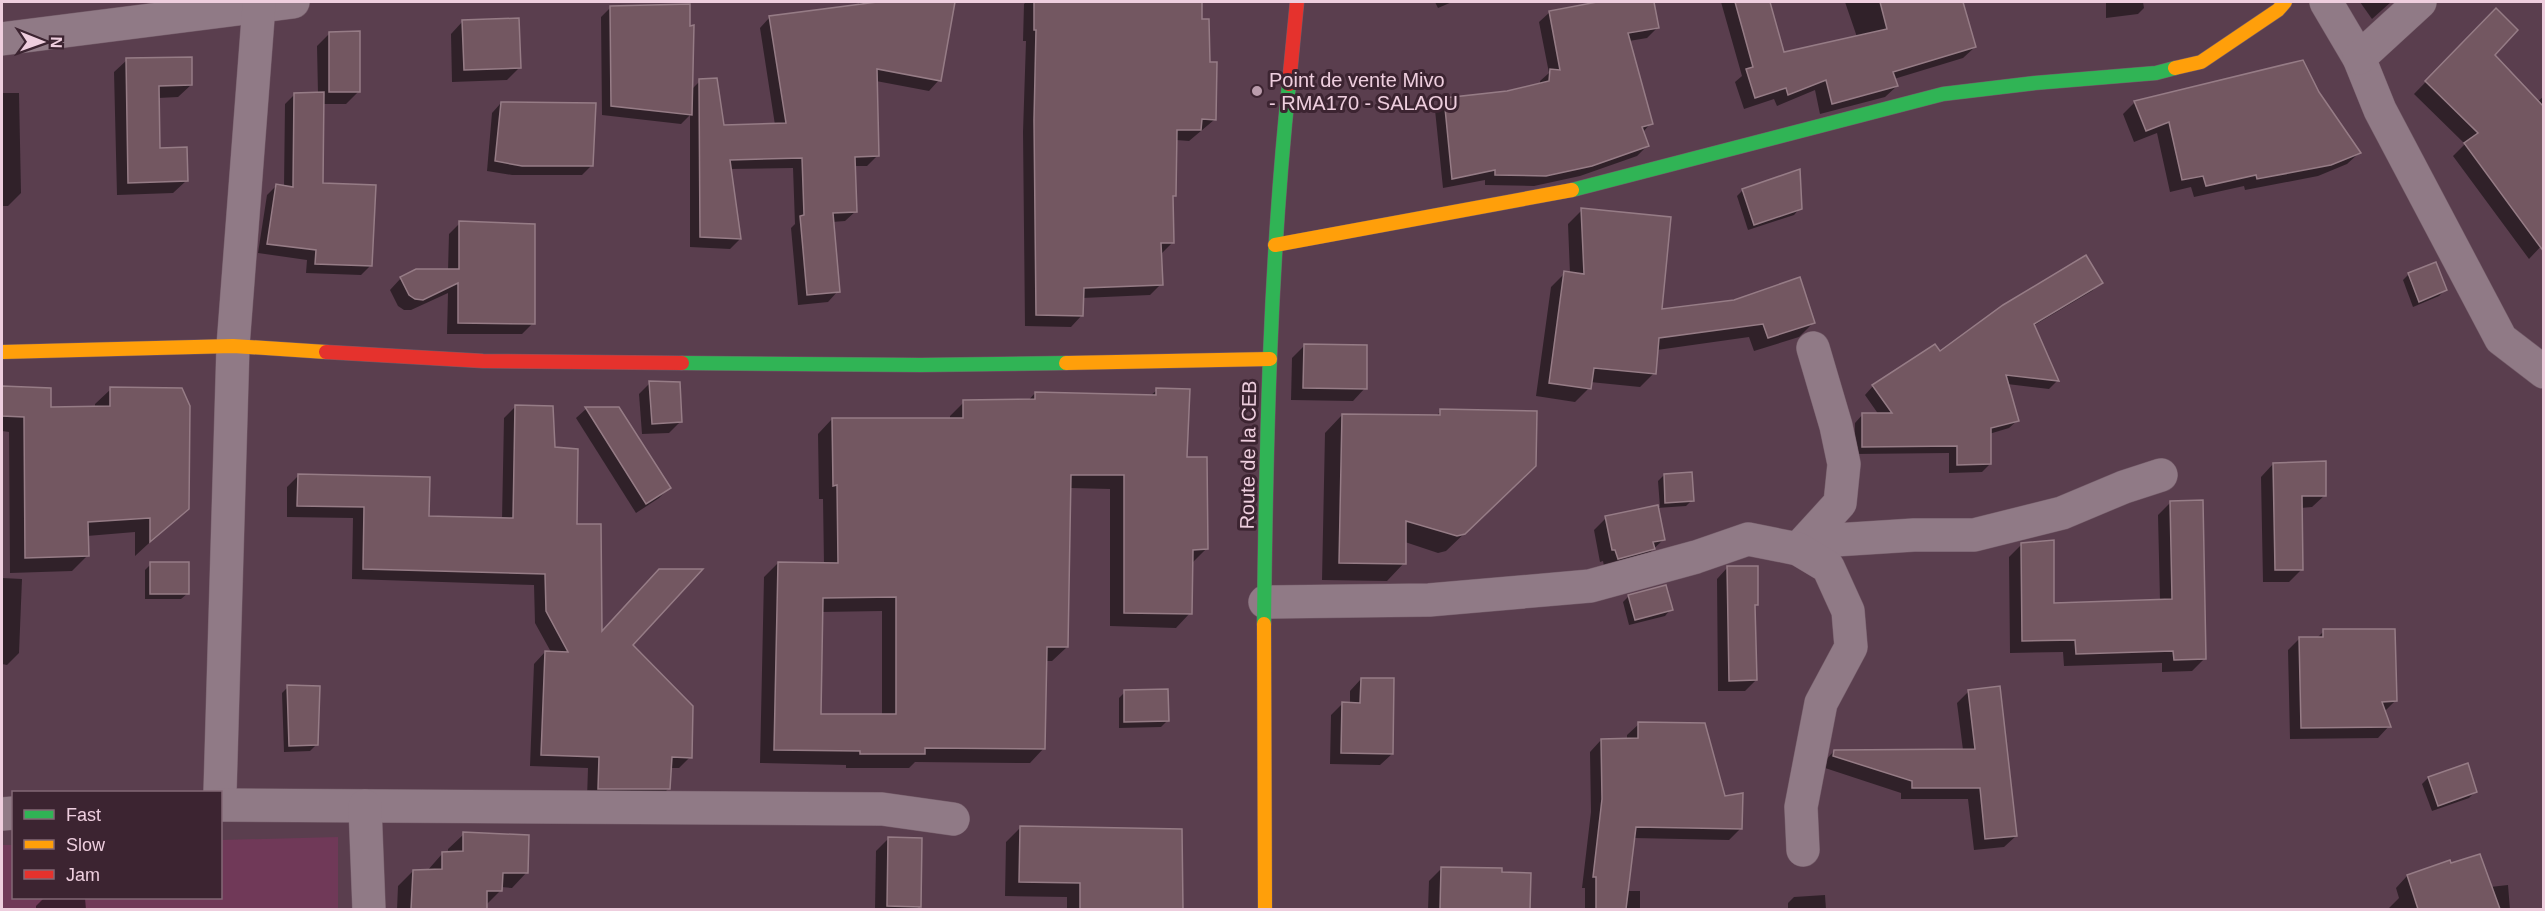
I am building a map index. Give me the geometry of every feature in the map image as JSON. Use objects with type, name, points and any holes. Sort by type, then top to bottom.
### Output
[{"type":"street","points":[[2,39],[293,2]]},
{"type":"street","name":"Route de la CEB","points":[[1265,909],[1265,602],[1270,359],[1275,245],[1297,2]]},
{"type":"street","points":[[1275,245],[1579,189],[1942,94],[2035,83],[2156,73],[2201,62],[2278,10],[2285,2]]},
{"type":"street","points":[[2326,2],[2359,58],[2379,110],[2501,339],[2544,372]]},
{"type":"street","points":[[2359,58],[2420,2]]},
{"type":"street","points":[[220,791],[233,346],[259,5]]},
{"type":"street","points":[[2,352],[233,346],[483,361],[921,365],[1270,359]]},
{"type":"street","points":[[1798,549],[1840,503],[1844,464],[1836,426],[1813,348]]},
{"type":"street","points":[[1798,549],[1835,540],[1914,535],[1974,535],[2062,513],[2124,487],[2161,475]]},
{"type":"street","points":[[1265,602],[1429,600],[1590,586],[1696,557],[1748,539],[1798,549],[1828,567],[1848,610],[1851,647],[1821,703],[1801,807],[1803,850]]},
{"type":"street","points":[[222,805],[882,809],[953,819]]},
{"type":"street","points":[[365,806],[369,909]]},
{"type":"shaded area","points":[[338,837],[338,909],[2,909],[2,845],[12,845],[12,899],[222,899],[222,840]]},
{"type":"building","points":[[877,2],[955,2],[941,81],[877,69],[879,156],[855,157],[857,212],[833,213],[840,292],[807,295],[800,216],[804,215],[802,158],[730,160],[741,239],[700,237],[699,79],[717,78],[724,125],[786,123],[769,16]]},
{"type":"building","points":[[1034,2],[1202,2],[1202,19],[1209,19],[1210,62],[1217,62],[1216,120],[1202,119],[1201,130],[1177,130],[1176,196],[1173,196],[1174,243],[1161,243],[1163,285],[1084,288],[1083,316],[1036,315],[1034,120],[1036,30],[1034,30]]},
{"type":"building","points":[[1597,2],[1654,2],[1659,28],[1628,33],[1653,124],[1642,127],[1649,146],[1592,166],[1546,176],[1495,175],[1495,170],[1452,179],[1444,98],[1507,91],[1549,81],[1550,69],[1560,70],[1549,11]]},
{"type":"building","points":[[1735,2],[1770,2],[1784,52],[1887,29],[1880,2],[1963,2],[1976,47],[1893,72],[1898,86],[1832,104],[1826,80],[1788,95],[1786,88],[1755,98],[1746,69],[1753,67]]},
{"type":"building","points":[[690,4],[690,26],[694,25],[692,115],[611,106],[610,6]]},
{"type":"building","points":[[2496,8],[2518,30],[2495,55],[2544,107],[2544,252],[2464,143],[2478,133],[2425,81]]},
{"type":"building","points":[[519,18],[521,68],[464,70],[462,20]]},
{"type":"building","points":[[360,31],[360,92],[329,92],[329,32]]},
{"type":"building","points":[[192,57],[192,85],[159,86],[160,148],[187,147],[188,181],[128,183],[126,58]]},
{"type":"building","points":[[2303,60],[2319,92],[2361,153],[2331,165],[2257,179],[2256,175],[2206,186],[2203,176],[2182,180],[2169,122],[2146,131],[2134,101]]},
{"type":"building","points":[[324,92],[323,183],[376,185],[372,266],[315,264],[316,250],[267,244],[276,184],[293,187],[294,93]]},
{"type":"building","points":[[501,102],[596,103],[593,166],[522,166],[495,161]]},
{"type":"building","points":[[1800,169],[1802,209],[1754,225],[1742,189]]},
{"type":"building","points":[[1581,208],[1671,217],[1662,309],[1734,300],[1800,277],[1815,323],[1768,338],[1763,324],[1659,338],[1656,374],[1594,368],[1591,389],[1549,383],[1564,271],[1584,274]]},
{"type":"building","points":[[459,221],[535,224],[535,324],[458,323],[458,283],[423,300],[409,295],[400,277],[416,269],[459,269]]},
{"type":"building","points":[[2086,255],[2103,283],[2034,324],[2059,381],[2006,375],[2019,421],[1991,428],[1991,464],[1957,465],[1957,446],[1862,447],[1862,413],[1892,413],[1872,385],[1935,344],[1940,351],[2003,305]]},
{"type":"building","points":[[2436,262],[2447,290],[2419,302],[2408,273]]},
{"type":"building","points":[[1304,344],[1367,345],[1367,389],[1303,388]]},
{"type":"building","points":[[649,381],[680,382],[682,422],[652,424]]},
{"type":"building","points":[[2,386],[51,388],[51,407],[110,406],[110,387],[182,388],[190,406],[189,509],[150,542],[150,518],[88,522],[89,556],[25,558],[24,417],[2,416]]},
{"type":"building","points":[[1156,388],[1190,389],[1187,457],[1207,457],[1208,549],[1193,550],[1192,614],[1124,613],[1124,475],[1071,475],[1068,647],[1047,647],[1045,749],[925,748],[925,754],[774,750],[778,562],[838,563],[837,485],[833,486],[832,418],[963,418],[963,400],[1035,399],[1035,392],[1156,395]],"holes":[[[896,597],[896,714],[821,714],[823,598]]]},
{"type":"building","points":[[515,405],[553,406],[555,447],[578,449],[577,524],[601,524],[602,631],[659,569],[703,569],[633,645],[693,706],[692,758],[672,757],[670,789],[598,789],[599,757],[541,755],[545,651],[568,652],[546,611],[545,574],[363,569],[364,507],[297,506],[298,474],[430,477],[429,516],[513,518]]},
{"type":"building","points":[[585,407],[619,407],[671,488],[646,504]]},
{"type":"building","points":[[1440,409],[1537,411],[1536,466],[1465,534],[1457,536],[1406,521],[1406,564],[1339,563],[1342,414],[1440,415]]},
{"type":"building","points":[[2326,461],[2326,496],[2302,496],[2303,570],[2275,570],[2273,463]]},
{"type":"building","points":[[1692,472],[1694,501],[1665,503],[1664,474]]},
{"type":"building","points":[[2203,500],[2206,659],[2174,660],[2173,651],[2076,654],[2075,640],[2022,641],[2021,543],[2054,540],[2054,603],[2172,599],[2170,501]]},
{"type":"building","points":[[1658,505],[1665,540],[1653,542],[1655,549],[1618,559],[1615,550],[1612,550],[1605,516]]},
{"type":"building","points":[[150,562],[189,562],[189,594],[150,594]]},
{"type":"building","points":[[1727,566],[1758,566],[1758,605],[1755,605],[1757,680],[1729,681]]},
{"type":"building","points":[[1666,585],[1673,610],[1635,620],[1628,595]]},
{"type":"building","points":[[2323,629],[2395,629],[2397,701],[2382,702],[2391,727],[2301,728],[2299,637],[2323,637]]},
{"type":"building","points":[[1361,678],[1394,678],[1393,754],[1341,753],[1342,702],[1360,703]]},
{"type":"building","points":[[287,685],[320,686],[318,745],[289,746]]},
{"type":"building","points":[[2000,686],[2017,836],[1985,839],[1980,788],[1912,788],[1912,781],[1833,756],[1834,750],[1975,749],[1968,690]]},
{"type":"building","points":[[1168,689],[1169,721],[1124,722],[1124,690]]},
{"type":"building","points":[[1638,722],[1705,723],[1725,796],[1743,793],[1742,829],[1636,827],[1626,909],[1596,909],[1596,877],[1593,877],[1602,799],[1601,739],[1638,738]]},
{"type":"building","points":[[2468,763],[2477,792],[2438,806],[2428,777]]},
{"type":"building","points":[[1020,826],[1182,829],[1183,909],[1080,909],[1080,883],[1019,882]]},
{"type":"building","points":[[463,832],[529,835],[528,873],[503,873],[502,891],[487,891],[487,909],[411,909],[413,870],[442,869],[442,852],[463,851]]},
{"type":"building","points":[[888,837],[922,838],[921,907],[887,906]]},
{"type":"building","points":[[2480,854],[2500,909],[2418,909],[2407,875],[2450,860],[2451,863]]},
{"type":"building","points":[[1441,867],[1502,868],[1502,872],[1531,873],[1530,909],[1440,909]]},
{"type":"traffic: fast","points":[[1572,190],[1943,94],[2035,83],[2156,73],[2175,68]]},
{"type":"traffic: fast","points":[[1264,624],[1273,286],[1289,84]]},
{"type":"traffic: fast","points":[[682,363],[921,365],[1066,363]]},
{"type":"traffic: slow","points":[[2175,68],[2201,62],[2278,10],[2285,2]]},
{"type":"traffic: slow","points":[[1275,245],[1572,190]]},
{"type":"traffic: slow","points":[[2,352],[233,346],[326,352]]},
{"type":"traffic: slow","points":[[1066,363],[1270,359]]},
{"type":"traffic: slow","points":[[1264,624],[1265,910]]},
{"type":"traffic: jam","points":[[1289,84],[1297,2]]},
{"type":"traffic: jam","points":[[326,352],[483,361],[682,363]]},
{"type":"place","name":"Point de vente Mivo - RMA170 - SALAOU","points":[[1257,91]]}]
